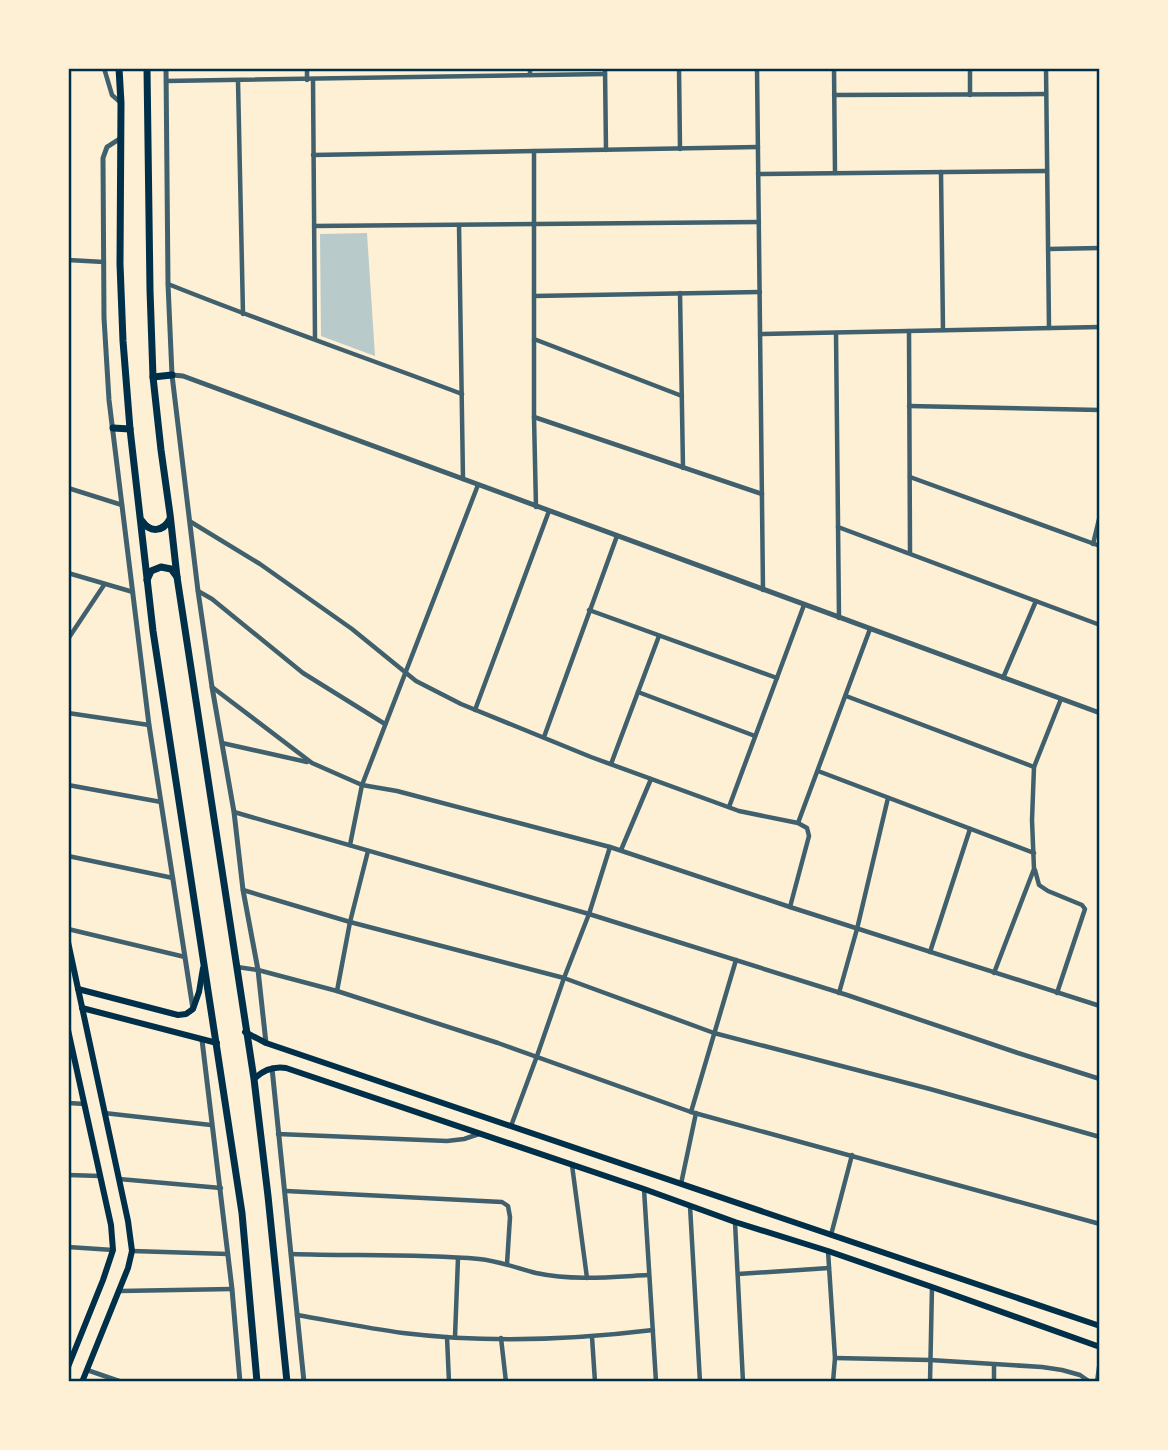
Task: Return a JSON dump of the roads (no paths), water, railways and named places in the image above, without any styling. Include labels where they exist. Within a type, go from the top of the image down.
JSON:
[{"type":"highway","points":[[119,68],[121,277],[130,429],[147,582],[242,1213],[257,1382]]},
{"type":"highway","points":[[147,68],[153,377],[161,450],[177,577],[254,1079],[286,1378],[292,1382]]},
{"type":"highway","points":[[153,377],[172,375]]},
{"type":"highway","points":[[113,429],[130,429]]},
{"type":"highway","points":[[140,517],[145,526],[157,530],[166,525],[170,514]]},
{"type":"highway","points":[[147,582],[151,571],[161,567],[171,569],[177,577]]},
{"type":"main road","points":[[68,942],[132,1251],[120,1291],[82,1382]]},
{"type":"main road","points":[[78,989],[178,1015],[186,1014],[193,1009],[203,966]]},
{"type":"main road","points":[[92,1010],[96,993]]},
{"type":"main road","points":[[82,1008],[217,1043]]},
{"type":"main road","points":[[68,1030],[111,1225],[113,1250],[68,1367]]},
{"type":"main road","points":[[245,1032],[266,1043],[1100,1326]]},
{"type":"main road","points":[[254,1079],[272,1068],[286,1068],[828,1251],[1100,1347]]},
{"type":"main road","points":[[93,1146],[111,1143]]},
{"type":"main road","points":[[758,1228],[766,1213]]},
{"type":"street","points":[[104,68],[112,95],[121,103]]},
{"type":"street","points":[[166,68],[168,284],[172,375],[198,592],[234,812],[243,890],[258,970],[266,1043]]},
{"type":"street","points":[[307,68],[310,80],[313,155],[315,339]]},
{"type":"street","points":[[389,68],[389,78]]},
{"type":"street","points":[[457,68],[457,77]]},
{"type":"street","points":[[530,68],[530,75]]},
{"type":"street","points":[[680,68],[680,149]]},
{"type":"street","points":[[757,68],[763,590]]},
{"type":"street","points":[[834,68],[835,173]]},
{"type":"street","points":[[970,68],[970,94]]},
{"type":"street","points":[[1046,68],[1049,328]]},
{"type":"street","points":[[166,81],[457,77],[605,71],[606,150]]},
{"type":"street","points":[[238,81],[243,314]]},
{"type":"street","points":[[834,95],[1046,94]]},
{"type":"street","points":[[121,138],[107,147],[103,158],[106,362],[149,725],[193,1009]]},
{"type":"street","points":[[313,155],[758,147]]},
{"type":"street","points":[[534,151],[536,506]]},
{"type":"street","points":[[758,174],[1047,171]]},
{"type":"street","points":[[941,172],[943,330]]},
{"type":"street","points":[[314,226],[759,222]]},
{"type":"street","points":[[459,225],[463,480]]},
{"type":"street","points":[[1048,249],[1100,248]]},
{"type":"street","points":[[68,260],[104,262]]},
{"type":"street","points":[[168,284],[462,394]]},
{"type":"street","points":[[534,296],[760,292]]},
{"type":"street","points":[[680,293],[683,468]]},
{"type":"street","points":[[760,334],[1100,327]]},
{"type":"street","points":[[909,331],[910,554]]},
{"type":"street","points":[[836,333],[839,618]]},
{"type":"street","points":[[534,339],[682,396]]},
{"type":"street","points":[[172,375],[183,376],[1100,713]]},
{"type":"street","points":[[909,406],[1100,410]]},
{"type":"street","points":[[534,417],[762,494]]},
{"type":"street","points":[[909,477],[1100,546]]},
{"type":"street","points":[[350,845],[362,785],[478,485]]},
{"type":"street","points":[[68,488],[122,505]]},
{"type":"street","points":[[475,710],[549,511]]},
{"type":"street","points":[[1093,544],[1100,515]]},
{"type":"street","points":[[191,522],[260,564],[352,629],[416,681],[475,710],[611,764],[739,811],[798,823],[807,828],[809,836],[790,907]]},
{"type":"street","points":[[838,527],[1100,625]]},
{"type":"street","points":[[544,737],[617,536]]},
{"type":"street","points":[[68,573],[133,592]]},
{"type":"street","points":[[68,639],[104,585]]},
{"type":"street","points":[[198,592],[212,599],[303,673],[385,724]]},
{"type":"street","points":[[1003,678],[1035,601]]},
{"type":"street","points":[[729,807],[804,605]]},
{"type":"street","points":[[589,610],[777,678]]},
{"type":"street","points":[[798,823],[870,629]]},
{"type":"street","points":[[611,764],[659,636]]},
{"type":"street","points":[[212,687],[312,763]]},
{"type":"street","points":[[638,691],[755,736]]},
{"type":"street","points":[[846,696],[1034,767]]},
{"type":"street","points":[[1057,993],[1085,909],[1082,905],[1053,894],[1039,885],[1034,869],[1032,820],[1034,767],[1061,699]]},
{"type":"street","points":[[68,713],[149,725]]},
{"type":"street","points":[[222,743],[312,763],[362,785],[397,791],[610,846],[857,929],[1100,1006]]},
{"type":"street","points":[[818,771],[1034,853]]},
{"type":"street","points":[[621,850],[651,779]]},
{"type":"street","points":[[68,785],[161,802]]},
{"type":"street","points":[[839,993],[888,798]]},
{"type":"street","points":[[234,812],[589,914],[1100,1079]]},
{"type":"street","points":[[930,952],[970,829]]},
{"type":"street","points":[[511,1127],[589,914],[610,846]]},
{"type":"street","points":[[337,991],[350,922],[368,851]]},
{"type":"street","points":[[68,856],[173,878]]},
{"type":"street","points":[[994,973],[1034,869]]},
{"type":"street","points":[[243,890],[350,922],[564,978],[714,1033],[1100,1137]]},
{"type":"street","points":[[68,929],[185,957]]},
{"type":"street","points":[[681,1184],[694,1112],[714,1033],[737,960]]},
{"type":"street","points":[[237,967],[337,991],[537,1056],[694,1112],[1100,1224]]},
{"type":"street","points":[[202,1040],[221,1188],[240,1382]]},
{"type":"street","points":[[272,1068],[304,1382]]},
{"type":"street","points":[[68,1103],[85,1104]]},
{"type":"street","points":[[104,1113],[211,1125]]},
{"type":"street","points":[[278,1134],[447,1141],[464,1139],[479,1133]]},
{"type":"street","points":[[831,1235],[852,1155]]},
{"type":"street","points":[[572,1165],[587,1278]]},
{"type":"street","points":[[68,1175],[100,1176]]},
{"type":"street","points":[[119,1179],[221,1188]]},
{"type":"street","points":[[644,1189],[656,1382]]},
{"type":"street","points":[[286,1191],[502,1202],[508,1206],[510,1217],[507,1264]]},
{"type":"street","points":[[690,1206],[700,1382]]},
{"type":"street","points":[[736,1222],[743,1382]]},
{"type":"street","points":[[68,1247],[113,1250]]},
{"type":"street","points":[[132,1251],[228,1254]]},
{"type":"street","points":[[828,1251],[834,1382]]},
{"type":"street","points":[[292,1254],[482,1259],[536,1273],[587,1278],[648,1275]]},
{"type":"street","points":[[455,1337],[458,1258]]},
{"type":"street","points":[[738,1274],[829,1268]]},
{"type":"street","points":[[930,1382],[932,1287]]},
{"type":"street","points":[[120,1291],[232,1289]]},
{"type":"street","points":[[297,1315],[402,1333],[447,1337],[592,1337],[653,1330]]},
{"type":"street","points":[[447,1337],[449,1382]]},
{"type":"street","points":[[592,1337],[595,1382]]},
{"type":"street","points":[[501,1338],[506,1382]]},
{"type":"street","points":[[835,1358],[930,1360],[1042,1367],[1062,1370],[1090,1382]]},
{"type":"street","points":[[1097,1382],[1100,1360]]},
{"type":"street","points":[[994,1365],[994,1382]]},
{"type":"street","points":[[87,1370],[122,1382]]}]
